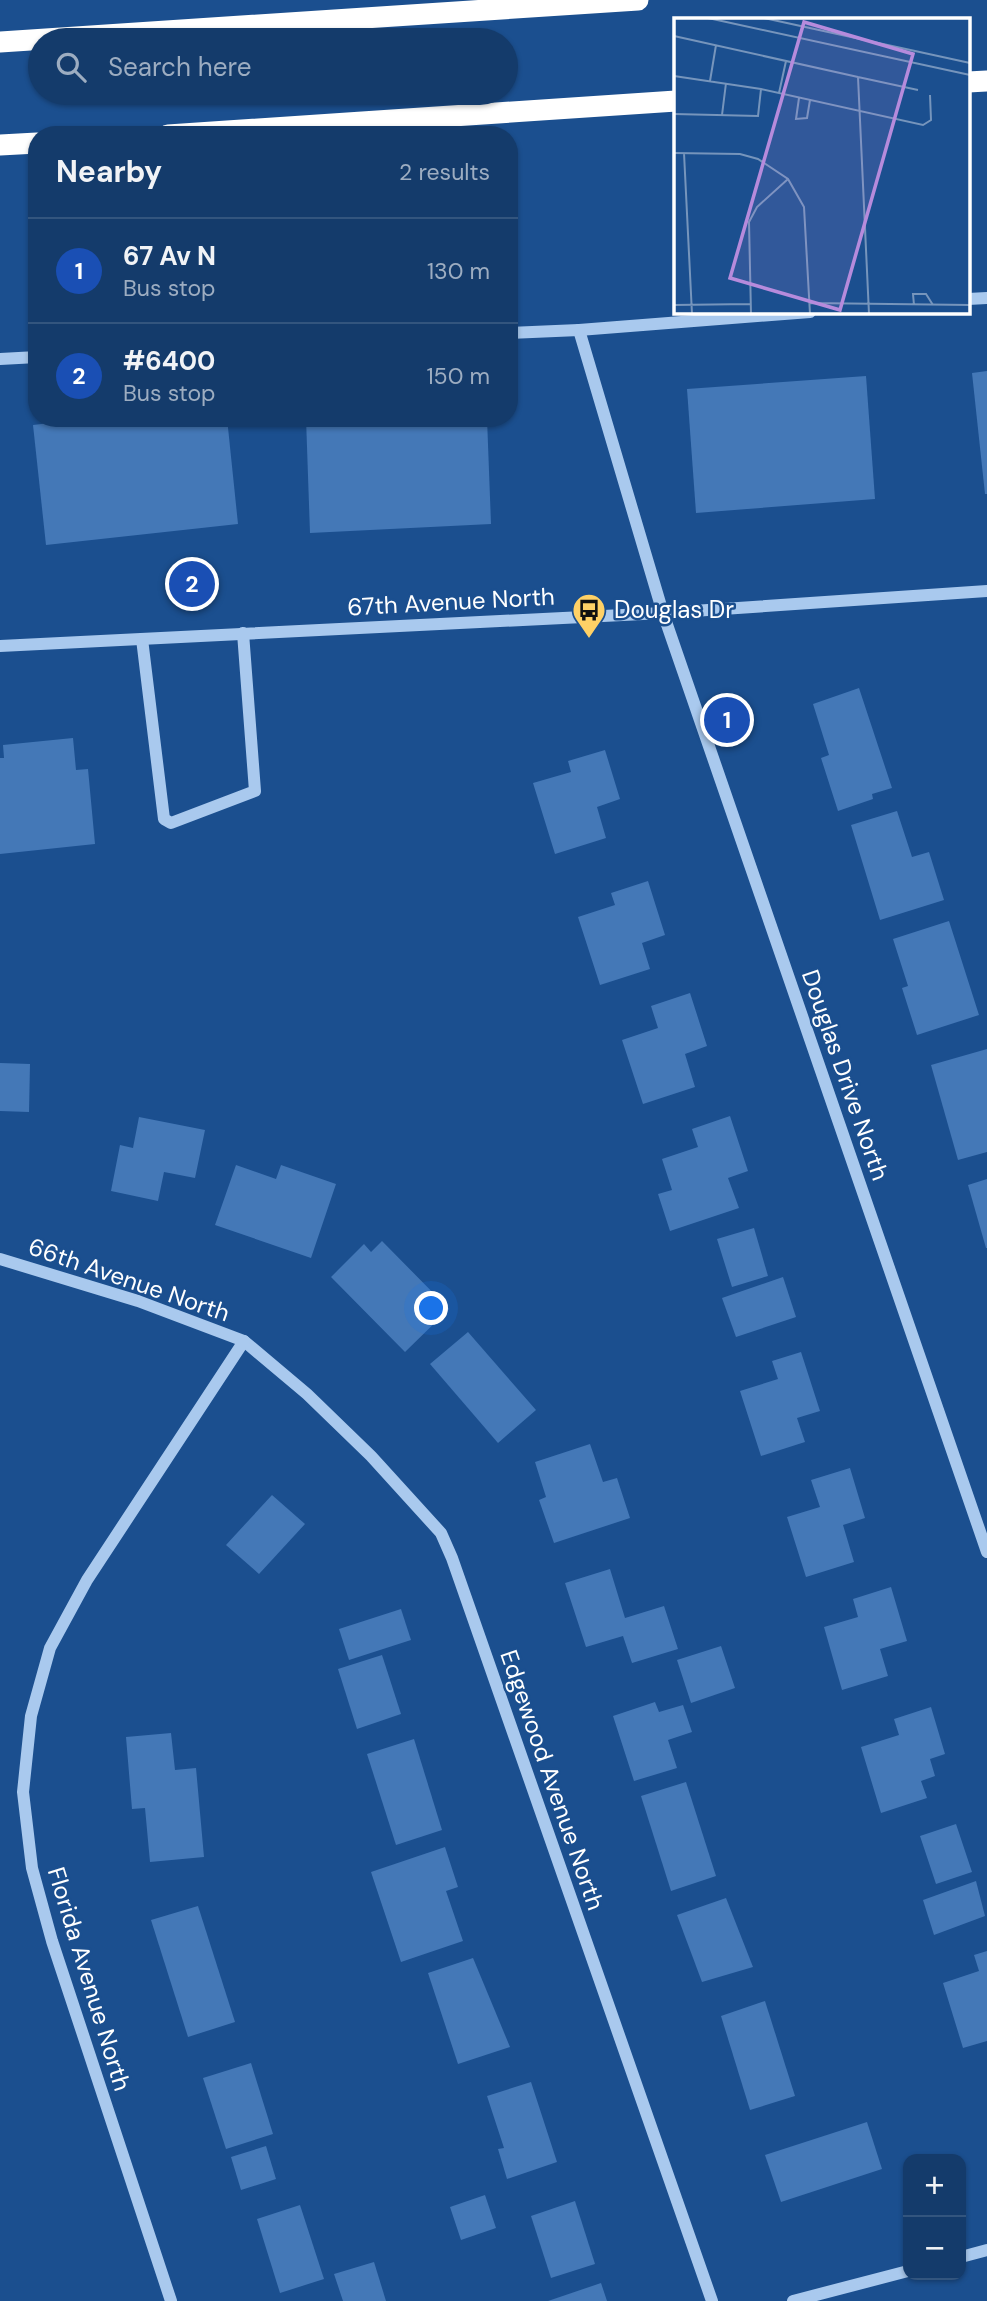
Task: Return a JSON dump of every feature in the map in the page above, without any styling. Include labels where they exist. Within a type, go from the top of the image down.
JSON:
[{"type":"highway","points":[[213,28],[638,0]]},
{"type":"highway","points":[[0,42],[28,40]]},
{"type":"highway","points":[[302,126],[674,101]]},
{"type":"highway","points":[[0,145],[28,143]]},
{"type":"street","points":[[518,333],[797,313]]},
{"type":"street","name":"Douglas Drive North","points":[[579,330],[663,613],[987,1552]]},
{"type":"street","points":[[0,359],[28,357]]},
{"type":"street","name":"67th Avenue North","points":[[0,646],[663,613],[987,591]]},
{"type":"street","points":[[142,639],[164,819],[171,823],[255,791],[243,634]]},
{"type":"street","name":"66th Avenue North","points":[[0,1259],[138,1301],[244,1341]]},
{"type":"street","name":"Florida Avenue North","points":[[171,2301],[52,1941],[32,1868],[23,1792],[31,1716],[50,1647],[87,1580],[244,1341]]},
{"type":"street","name":"Edgewood Avenue North","points":[[244,1341],[307,1394],[371,1456],[441,1533],[712,2301]]},
{"type":"street","points":[[966,2256],[987,2250]]},
{"type":"street","points":[[793,2301],[903,2272]]},
{"type":"building","points":[[987,371],[987,494],[985,494],[972,373]]},
{"type":"building","points":[[866,376],[875,499],[696,513],[687,389]]},
{"type":"building","points":[[33,427],[228,427],[238,524],[46,545]]},
{"type":"building","points":[[306,427],[487,427],[491,524],[310,533]]},
{"type":"building","points":[[859,688],[892,788],[872,794],[873,799],[838,811],[821,758],[829,755],[813,704]]},
{"type":"building","points":[[73,738],[76,770],[88,769],[95,844],[0,854],[0,758],[4,758],[3,745]]},
{"type":"building","points":[[605,750],[620,799],[597,807],[606,838],[555,854],[533,783],[571,772],[568,761]]},
{"type":"building","points":[[897,811],[912,857],[929,852],[944,900],[880,920],[851,825]]},
{"type":"building","points":[[648,881],[665,935],[642,943],[650,969],[600,985],[578,917],[615,905],[611,893]]},
{"type":"building","points":[[949,921],[979,1015],[917,1035],[902,988],[908,986],[893,939]]},
{"type":"building","points":[[690,993],[707,1046],[685,1054],[695,1087],[643,1104],[622,1040],[658,1028],[651,1006]]},
{"type":"building","points":[[987,1049],[987,1152],[958,1160],[931,1065]]},
{"type":"building","points":[[0,1063],[30,1064],[29,1112],[0,1111]]},
{"type":"building","points":[[730,1116],[748,1171],[728,1178],[739,1208],[670,1231],[658,1194],[672,1190],[662,1159],[698,1147],[692,1129]]},
{"type":"building","points":[[139,1117],[205,1130],[195,1178],[164,1172],[158,1201],[111,1191],[120,1145],[133,1148]]},
{"type":"building","points":[[236,1165],[276,1179],[281,1165],[336,1184],[311,1258],[215,1225]]},
{"type":"building","points":[[987,1179],[987,1248],[986,1248],[968,1185]]},
{"type":"building","points":[[754,1228],[768,1276],[732,1287],[717,1239]]},
{"type":"building","points":[[382,1241],[449,1309],[405,1352],[331,1277],[364,1244],[371,1252]]},
{"type":"building","points":[[783,1277],[796,1317],[736,1337],[722,1298]]},
{"type":"building","points":[[468,1332],[536,1410],[498,1443],[430,1364]]},
{"type":"building","points":[[801,1352],[820,1411],[797,1418],[805,1442],[761,1456],[740,1391],[778,1379],[772,1361]]},
{"type":"building","points":[[590,1444],[603,1482],[617,1478],[630,1518],[554,1543],[539,1500],[546,1497],[535,1462]]},
{"type":"building","points":[[850,1468],[865,1518],[843,1525],[854,1562],[806,1577],[787,1517],[820,1507],[811,1480]]},
{"type":"building","points":[[272,1495],[305,1524],[259,1574],[226,1545]]},
{"type":"building","points":[[610,1569],[625,1618],[664,1606],[678,1649],[632,1663],[623,1636],[586,1647],[565,1583]]},
{"type":"building","points":[[891,1587],[907,1641],[880,1649],[888,1676],[842,1690],[824,1627],[858,1617],[853,1599]]},
{"type":"building","points":[[401,1609],[411,1640],[349,1660],[339,1629]]},
{"type":"building","points":[[721,1646],[735,1688],[691,1703],[677,1660]]},
{"type":"building","points":[[382,1655],[401,1714],[357,1729],[338,1669]]},
{"type":"building","points":[[655,1702],[659,1712],[683,1705],[692,1732],[668,1740],[677,1768],[634,1781],[613,1716]]},
{"type":"building","points":[[931,1707],[945,1754],[930,1759],[935,1776],[921,1781],[927,1798],[881,1813],[861,1747],[899,1735],[894,1719]]},
{"type":"building","points":[[171,1733],[175,1770],[196,1768],[204,1857],[150,1862],[145,1808],[132,1809],[126,1737]]},
{"type":"building","points":[[414,1739],[442,1830],[396,1845],[367,1754]]},
{"type":"building","points":[[686,1782],[716,1876],[671,1891],[641,1796]]},
{"type":"building","points":[[956,1824],[972,1872],[936,1884],[920,1836]]},
{"type":"building","points":[[445,1847],[458,1887],[446,1891],[463,1941],[401,1962],[371,1872]]},
{"type":"building","points":[[976,1881],[985,1916],[934,1935],[923,1900]]},
{"type":"building","points":[[726,1898],[753,1967],[702,1982],[677,1915]]},
{"type":"building","points":[[198,1906],[235,2022],[188,2037],[151,1920]]},
{"type":"building","points":[[987,1951],[987,2041],[963,2048],[943,1983],[979,1971],[974,1955]]},
{"type":"building","points":[[473,1958],[510,2047],[458,2064],[428,1973]]},
{"type":"building","points":[[765,2001],[795,2096],[750,2110],[721,2016]]},
{"type":"building","points":[[251,2063],[273,2134],[226,2149],[203,2078]]},
{"type":"building","points":[[531,2082],[557,2162],[507,2179],[498,2149],[504,2148],[487,2096]]},
{"type":"building","points":[[867,2122],[882,2169],[781,2202],[765,2155]]},
{"type":"building","points":[[266,2146],[276,2179],[241,2190],[231,2157]]},
{"type":"building","points":[[485,2195],[496,2228],[461,2240],[450,2207]]},
{"type":"building","points":[[575,2201],[595,2264],[551,2278],[531,2216]]},
{"type":"building","points":[[300,2205],[324,2279],[280,2293],[257,2219]]},
{"type":"building","points":[[374,2262],[386,2301],[343,2301],[334,2274]]},
{"type":"building","points":[[601,2283],[607,2301],[548,2301]]},
{"type":"place","name":"#6400","points":[[192,584]]},
{"type":"place","name":"Douglas Dr","points":[[589,640]]},
{"type":"place","name":"67 Av N","points":[[727,720]]}]
